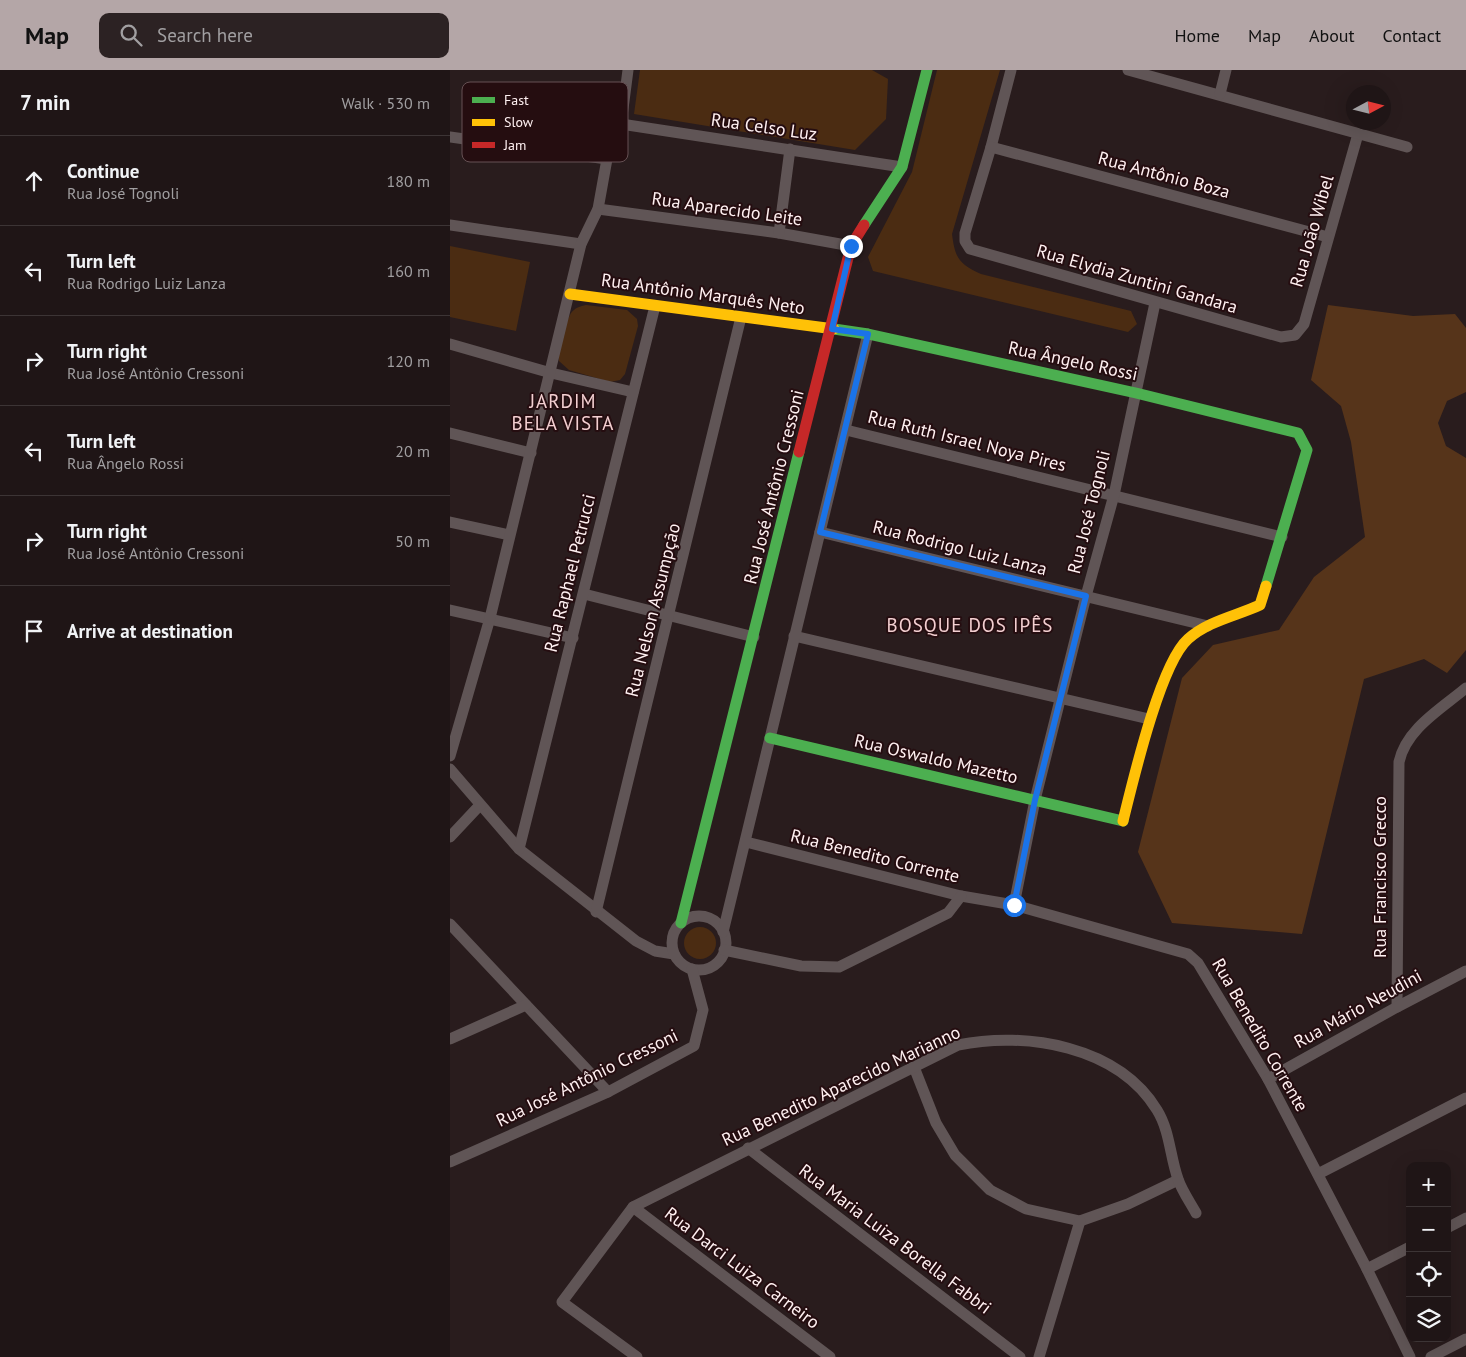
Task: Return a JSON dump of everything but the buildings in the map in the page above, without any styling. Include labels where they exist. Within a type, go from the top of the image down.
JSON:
[{"type":"street","name":"Rua José Antônio Cressoni","points":[[681,923],[832,329],[851,246],[902,167],[927,70]]},
{"type":"street","points":[[991,147],[1011,70]]},
{"type":"street","points":[[1128,70],[1407,147]]},
{"type":"street","points":[[1220,94],[1226,70]]},
{"type":"street","name":"Rua Celso Luz","points":[[628,125],[790,148],[902,167]]},
{"type":"street","name":"Rua João Wibel","points":[[1295,335],[1304,324],[1358,134]]},
{"type":"street","name":"Rua Antônio Boza","points":[[991,147],[1328,237]]},
{"type":"street","name":"Rua Elydia Zuntini Gandara","points":[[991,147],[965,233],[965,241],[970,250],[1155,304],[1281,338],[1295,335]]},
{"type":"street","points":[[779,233],[790,148]]},
{"type":"street","points":[[450,756],[490,618],[581,244],[598,209],[606,162]]},
{"type":"street","name":"Rua Aparecido Leite","points":[[598,209],[779,233],[851,246]]},
{"type":"street","points":[[450,225],[581,244]]},
{"type":"street","name":"Rua Antônio Marquês Neto","points":[[570,294],[832,329]]},
{"type":"street","name":"Rua José Tognoli","points":[[1014,905],[1035,800],[1060,697],[1114,495],[1155,304]]},
{"type":"street","name":"Rua Raphael Petrucci","points":[[519,848],[655,306]]},
{"type":"street","name":"Rua Nelson Assumpção","points":[[596,912],[670,617],[741,317]]},
{"type":"street","name":"Rua Ângelo Rossi","points":[[832,329],[868,334],[1136,393],[1298,433],[1303,439],[1307,450],[1282,537]]},
{"type":"street","points":[[723,932],[712,920],[704,917],[696,917],[681,923],[672,937],[674,954],[678,961],[692,970],[708,968],[716,964],[724,950],[723,932],[868,334]]},
{"type":"street","points":[[450,344],[551,373],[633,392]]},
{"type":"street","name":"Rua Ruth Israel Noya Pires","points":[[846,430],[1282,537]]},
{"type":"street","points":[[450,433],[531,453]]},
{"type":"street","points":[[450,522],[509,535]]},
{"type":"street","name":"Rua Rodrigo Luiz Lanza","points":[[820,532],[1208,626]]},
{"type":"street","points":[[794,636],[1149,718],[1175,654],[1188,639],[1208,626],[1242,614],[1260,605],[1282,537]]},
{"type":"street","points":[[584,594],[754,637]]},
{"type":"street","points":[[450,610],[573,638]]},
{"type":"street","name":"Rua Francisco Grecco","points":[[1397,1006],[1399,762],[1402,749],[1413,732],[1466,688]]},
{"type":"street","name":"Rua Oswaldo Mazetto","points":[[770,738],[1123,821],[1149,718]]},
{"type":"street","points":[[450,769],[519,848],[596,912],[646,947],[674,954]]},
{"type":"street","points":[[450,837],[480,805]]},
{"type":"street","name":"Rua Benedito Corrente","points":[[746,842],[961,896],[1014,905],[1188,954],[1198,963],[1268,1079],[1367,1269],[1410,1357]]},
{"type":"street","points":[[724,950],[801,966],[839,967],[948,913],[961,896]]},
{"type":"street","points":[[450,924],[608,1092]]},
{"type":"street","name":"Rua José Antônio Cressoni","points":[[450,1162],[608,1092],[694,1046],[703,1010],[692,970]]},
{"type":"street","name":"Rua Mário Neudini","points":[[1268,1079],[1397,1006],[1466,971]]},
{"type":"street","points":[[450,1039],[526,1005]]},
{"type":"street","name":"Rua Benedito Aparecido Marianno","points":[[637,1357],[562,1302],[633,1207],[748,1148],[958,1045],[994,1040],[1042,1044],[1084,1053],[1121,1073],[1157,1110],[1170,1141],[1178,1180],[1196,1213]]},
{"type":"street","points":[[914,1067],[936,1123],[955,1155],[990,1190],[1026,1209],[1080,1221],[1128,1204],[1178,1180]]},
{"type":"street","points":[[1318,1174],[1466,1098]]},
{"type":"street","name":"Rua Maria Luiza Borella Fabbri","points":[[748,1148],[1020,1357]]},
{"type":"street","name":"Rua Darci Luiza Carneiro","points":[[633,1207],[830,1357]]},
{"type":"street","points":[[1451,1226],[1466,1218]]},
{"type":"street","points":[[1039,1357],[1080,1221]]},
{"type":"street","points":[[1367,1269],[1406,1249]]},
{"type":"street","points":[[1431,1357],[1466,1340]]},
{"type":"shaded area","points":[[640,70],[872,70],[888,79],[886,119],[855,150],[634,114]]},
{"type":"shaded area","points":[[937,70],[1000,70],[952,234],[959,259],[968,267],[981,274],[1131,311],[1137,324],[1128,332],[873,271],[868,257],[912,172]]},
{"type":"shaded area","points":[[450,246],[530,262],[516,331],[450,317]]},
{"type":"shaded area","points":[[586,305],[627,310],[637,319],[638,326],[625,374],[620,380],[610,382],[569,370],[559,361],[560,343],[571,313]]},
{"type":"shaded area","points":[[1328,305],[1413,316],[1455,314],[1466,328],[1466,392],[1447,401],[1438,423],[1446,446],[1466,458],[1466,650],[1447,673],[1424,659],[1364,679],[1302,934],[1172,923],[1138,852],[1182,678],[1213,645],[1279,630],[1314,577],[1365,537],[1351,442],[1341,406],[1311,380]]},
{"type":"shaded area","points":[[700,927],[712,931],[716,943],[712,955],[700,959],[688,955],[684,943],[688,931]]},
{"type":"traffic: fast","points":[[864,225],[902,167],[927,70]]},
{"type":"traffic: fast","points":[[834,329],[868,334],[1136,393],[1298,433],[1307,450],[1266,586]]},
{"type":"traffic: fast","points":[[681,923],[799,452]]},
{"type":"traffic: fast","points":[[770,738],[1123,821]]},
{"type":"traffic: slow","points":[[570,294],[834,329]]},
{"type":"traffic: slow","points":[[1123,821],[1149,724],[1167,672],[1178,652],[1188,639],[1204,628],[1260,605],[1266,586]]},
{"type":"traffic: jam","points":[[799,452],[851,246],[864,225]]},
{"type":"district","name":"JARDIM BELA VISTA","points":[[563,412]]},
{"type":"district","name":"BOSQUE DOS IPÊS","points":[[970,625]]},
{"type":"route","points":[[851,246],[832,329],[868,334],[820,532],[1086,596],[1035,800],[1014,905]]}]
